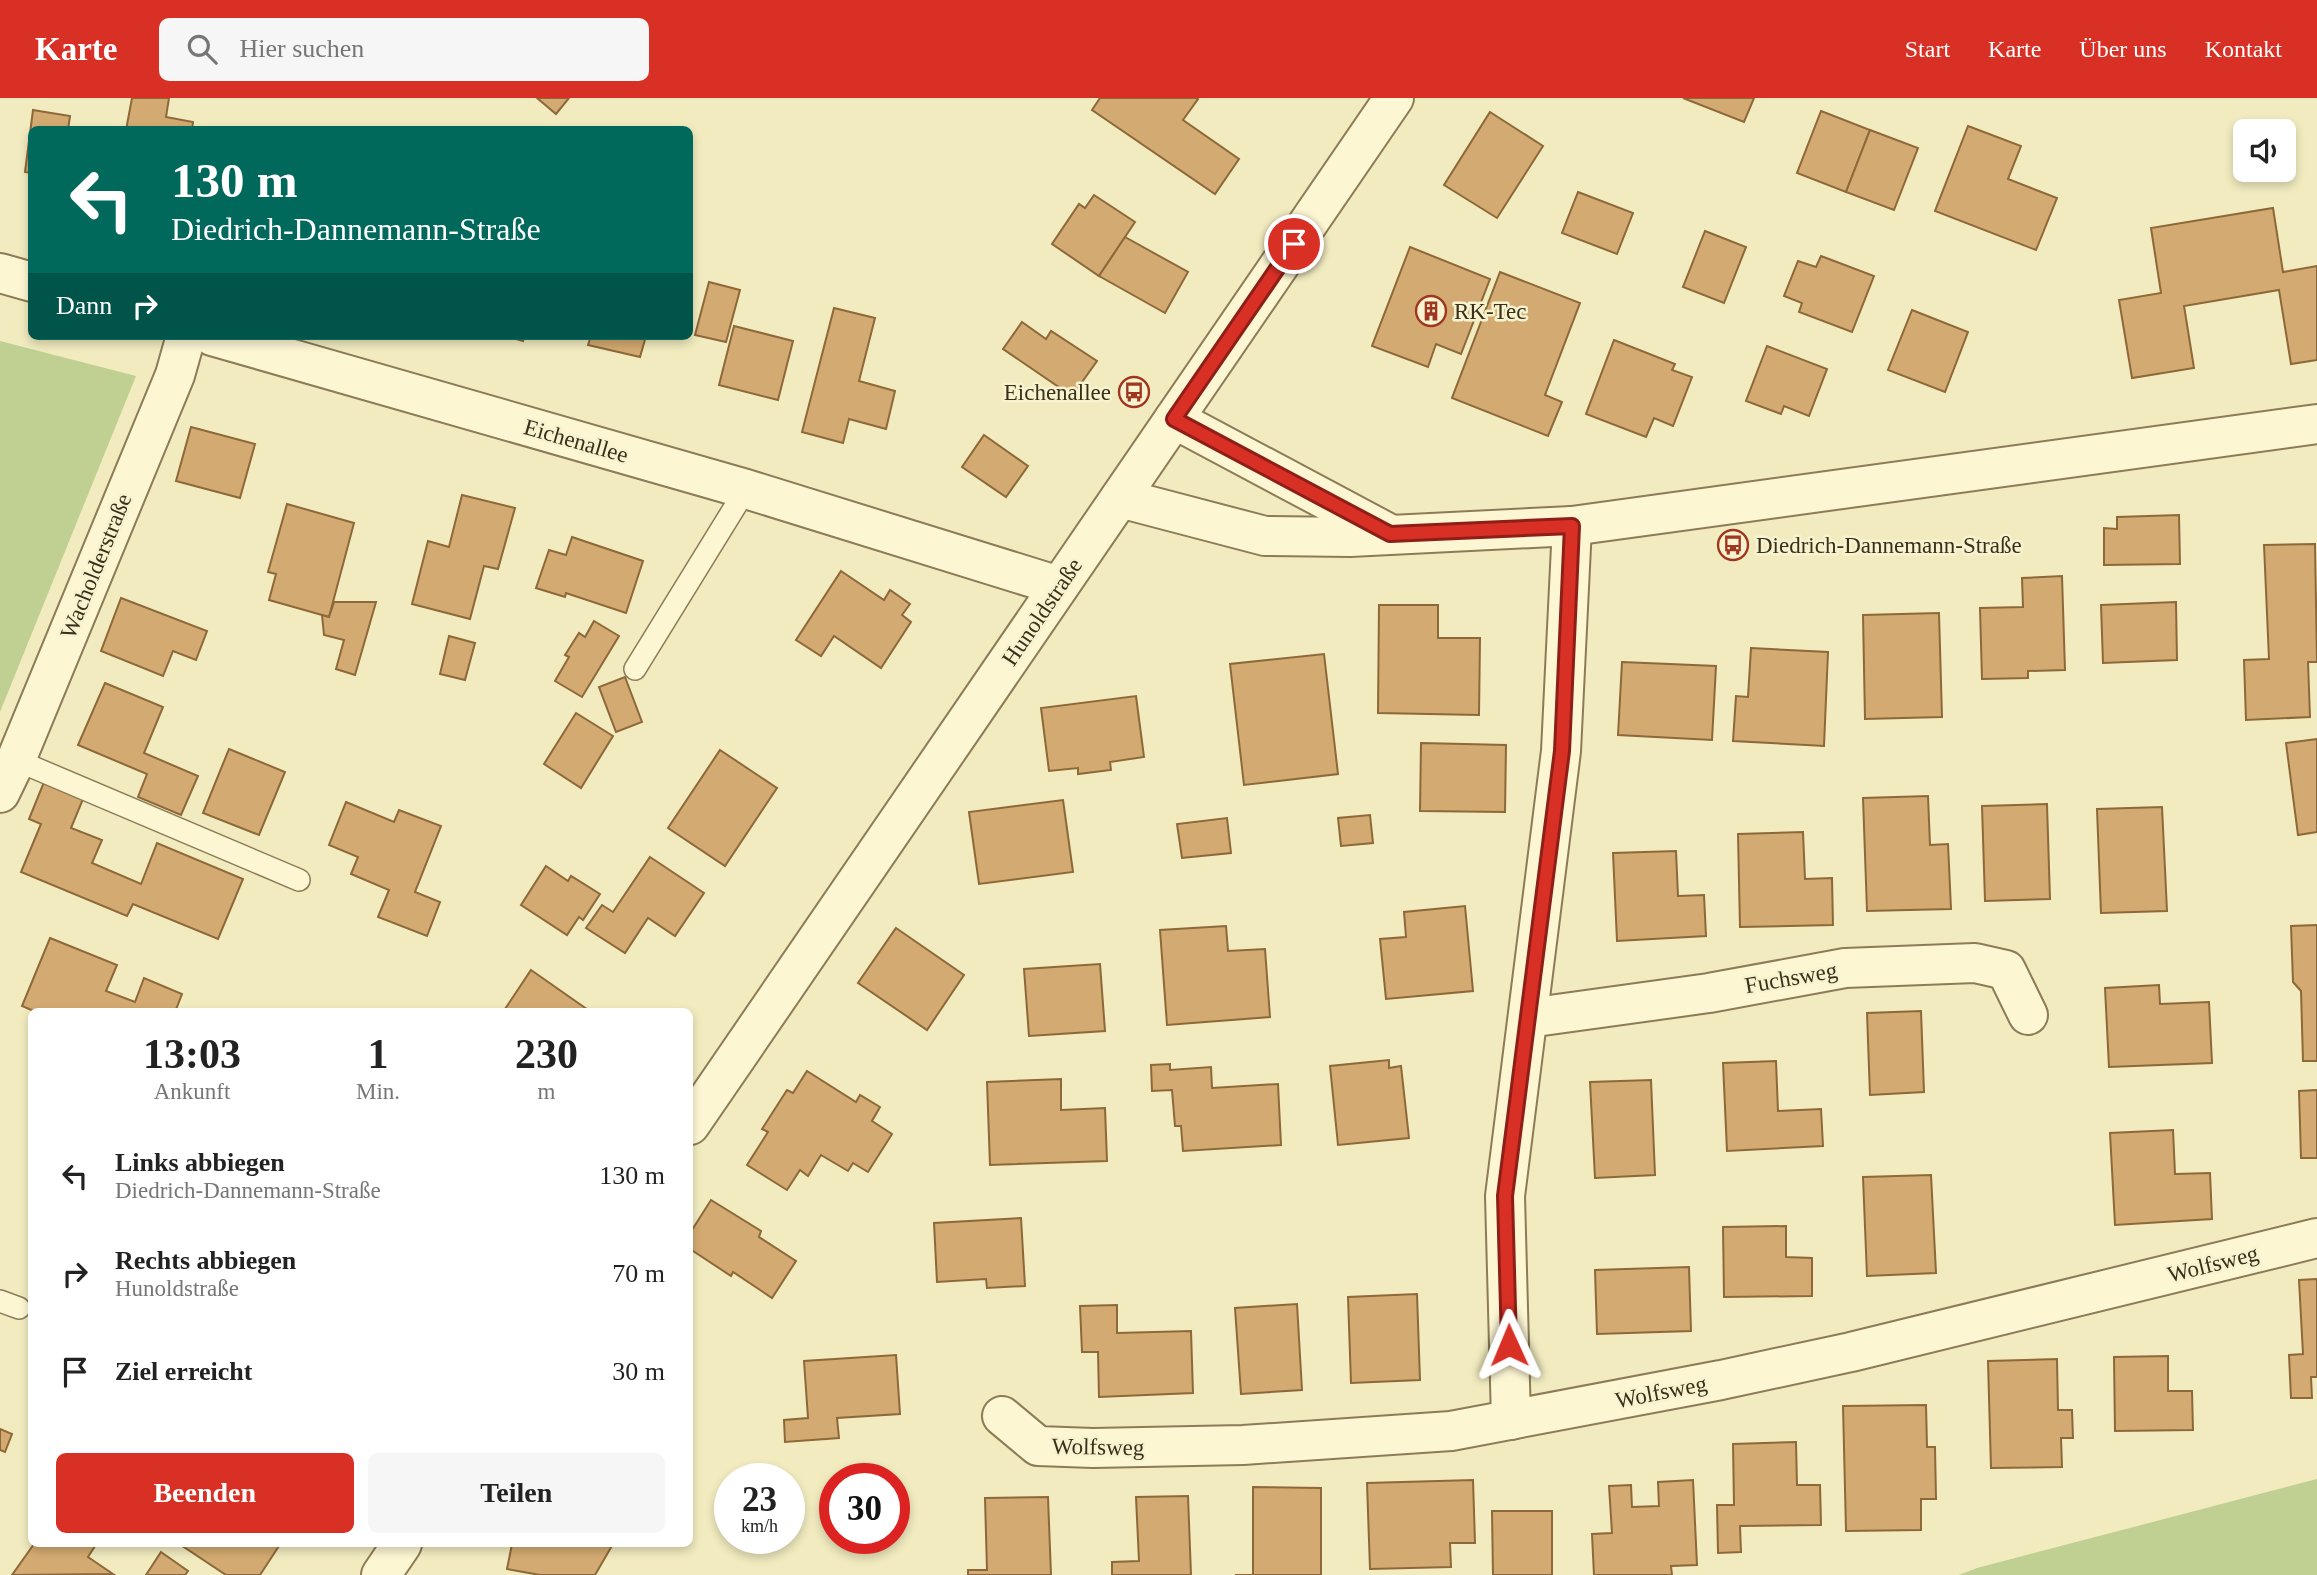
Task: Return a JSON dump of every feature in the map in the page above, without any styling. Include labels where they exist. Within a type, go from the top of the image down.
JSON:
[{"type":"street","name":"Hunoldstraße","points":[[693,1121],[1394,98]]},
{"type":"street","points":[[0,273],[28,281]]},
{"type":"street","name":"Wacholderstraße","points":[[8,776],[175,375],[186,340]]},
{"type":"street","name":"Eichenallee","points":[[226,340],[746,489],[1059,586]]},
{"type":"street","points":[[1174,419],[1390,534]]},
{"type":"street","points":[[1120,498],[1265,536],[1350,537],[1572,526],[2317,424]]},
{"type":"street","points":[[1511,1420],[1505,1196],[1562,751],[1572,526]]},
{"type":"street","name":"Fuchsweg","points":[[1528,1018],[1710,993],[1845,968],[1975,963],[2006,970],[2028,1015]]},
{"type":"street","name":"Wolfsweg","points":[[1002,1416],[1038,1446],[1104,1448],[1243,1445],[1451,1431],[1708,1383],[1838,1355],[2317,1238]]},
{"type":"street","points":[[381,1575],[400,1547]]},
{"type":"lane","points":[[635,669],[746,489]]},
{"type":"lane","points":[[8,776],[299,880]]},
{"type":"green space","points":[[0,341],[136,376],[0,712]]},
{"type":"green space","points":[[2317,1479],[2317,1575],[1959,1575],[1977,1568]]},
{"type":"building","points":[[132,98],[169,98],[166,117],[193,122],[192,126],[127,126]]},
{"type":"building","points":[[537,98],[569,98],[556,114]]},
{"type":"building","points":[[1100,98],[1196,98],[1198,99],[1183,120],[1239,159],[1215,194],[1092,110]]},
{"type":"building","points":[[1683,98],[1754,98],[1744,122]]},
{"type":"building","points":[[33,110],[70,116],[69,126],[31,126]]},
{"type":"building","points":[[1821,111],[1870,130],[1846,192],[1797,173]]},
{"type":"building","points":[[1490,112],[1543,146],[1497,218],[1444,185]]},
{"type":"building","points":[[1968,126],[2021,146],[2008,179],[2057,198],[2036,250],[1935,211]]},
{"type":"building","points":[[1870,130],[1918,148],[1894,210],[1846,192]]},
{"type":"building","points":[[28,149],[28,172],[25,172]]},
{"type":"building","points":[[1578,192],[1633,213],[1617,254],[1562,233]]},
{"type":"building","points":[[1094,195],[1135,222],[1099,276],[1052,244],[1079,204],[1085,208]]},
{"type":"building","points":[[2273,208],[2283,272],[2317,266],[2317,360],[2291,364],[2279,290],[2184,306],[2194,368],[2132,378],[2119,300],[2161,293],[2151,228]]},
{"type":"building","points":[[1705,231],[1746,247],[1724,303],[1683,287]]},
{"type":"building","points":[[1125,237],[1188,272],[1165,313],[1099,276]]},
{"type":"building","name":"RK-Tec","points":[[1410,247],[1490,279],[1461,354],[1436,344],[1428,367],[1372,346]]},
{"type":"building","points":[[1821,256],[1874,276],[1852,332],[1799,312],[1802,303],[1784,296],[1798,261],[1816,267]]},
{"type":"building","points":[[1500,272],[1580,303],[1545,395],[1562,402],[1548,436],[1452,398]]},
{"type":"building","points":[[709,282],[740,290],[726,342],[695,335]]},
{"type":"building","points":[[834,308],[875,318],[859,381],[895,391],[886,429],[849,419],[843,443],[802,432]]},
{"type":"building","points":[[1912,310],[1968,332],[1945,392],[1888,370]]},
{"type":"building","points":[[1022,322],[1046,339],[1051,331],[1097,361],[1072,396],[1003,349]]},
{"type":"building","points":[[734,326],[793,341],[778,400],[719,385]]},
{"type":"building","points":[[590,340],[645,340],[640,357],[588,345]]},
{"type":"building","points":[[1614,340],[1675,364],[1672,370],[1692,377],[1673,426],[1654,418],[1646,437],[1586,414]]},
{"type":"building","points":[[1767,346],[1827,369],[1809,416],[1784,406],[1781,414],[1746,401]]},
{"type":"building","points":[[191,427],[255,444],[240,498],[176,481]]},
{"type":"building","points":[[984,435],[1028,466],[1006,497],[962,467]]},
{"type":"building","points":[[462,495],[515,508],[498,569],[484,566],[470,619],[412,604],[428,541],[449,547]]},
{"type":"building","points":[[287,504],[354,523],[329,617],[269,600],[276,574],[268,572]]},
{"type":"building","points":[[2179,515],[2180,564],[2104,565],[2104,528],[2117,529],[2117,517]]},
{"type":"building","points":[[572,537],[643,561],[626,613],[566,593],[565,597],[536,588],[549,550],[566,555]]},
{"type":"building","points":[[2315,544],[2317,662],[2308,662],[2310,717],[2246,720],[2244,660],[2269,659],[2264,545]]},
{"type":"building","points":[[841,571],[884,600],[890,590],[910,604],[902,615],[911,622],[881,668],[834,636],[821,656],[796,640]]},
{"type":"building","points":[[2062,576],[2065,670],[2028,671],[2028,678],[1982,679],[1980,608],[2023,607],[2022,578]]},
{"type":"building","points":[[121,598],[207,631],[196,660],[173,651],[163,676],[101,651]]},
{"type":"building","points":[[334,602],[376,602],[355,675],[336,669],[344,640],[324,635],[322,615],[329,617]]},
{"type":"building","points":[[2176,602],[2177,660],[2103,663],[2101,605]]},
{"type":"building","points":[[1379,605],[1438,605],[1438,638],[1480,638],[1479,715],[1378,713]]},
{"type":"building","points":[[1939,613],[1942,717],[1865,719],[1863,615]]},
{"type":"building","points":[[594,621],[619,636],[582,697],[555,681],[569,657],[565,655],[579,633],[585,637]]},
{"type":"building","points":[[449,636],[475,643],[465,680],[440,674]]},
{"type":"building","points":[[1751,648],[1828,652],[1824,746],[1733,741],[1736,696],[1748,697]]},
{"type":"building","points":[[1324,654],[1338,774],[1244,785],[1230,664]]},
{"type":"building","points":[[1622,662],[1716,666],[1712,740],[1618,735]]},
{"type":"building","points":[[625,677],[642,722],[616,732],[599,687]]},
{"type":"building","points":[[105,683],[163,707],[144,753],[198,776],[181,815],[138,797],[147,774],[78,745]]},
{"type":"building","points":[[1136,696],[1144,757],[1110,762],[1111,770],[1078,774],[1078,768],[1049,771],[1041,708]]},
{"type":"building","points":[[576,713],[613,736],[581,788],[544,764]]},
{"type":"building","points":[[2317,739],[2317,832],[2298,835],[2286,743]]},
{"type":"building","points":[[1421,743],[1506,745],[1505,812],[1420,811]]},
{"type":"building","points":[[229,749],[285,772],[259,835],[203,813]]},
{"type":"building","points":[[720,750],[777,788],[725,866],[668,828]]},
{"type":"building","points":[[44,782],[83,799],[71,828],[102,840],[92,863],[141,884],[157,843],[243,879],[218,939],[133,904],[127,916],[21,872],[41,824],[29,819]]},
{"type":"building","points":[[1928,796],[1930,845],[1948,844],[1951,909],[1867,911],[1863,798]]},
{"type":"building","points":[[1063,800],[1073,872],[979,884],[969,812]]},
{"type":"building","points":[[346,802],[394,822],[399,810],[441,826],[415,892],[440,902],[427,936],[378,917],[389,890],[351,874],[358,857],[329,845]]},
{"type":"building","points":[[2047,804],[2050,899],[1985,901],[1982,806]]},
{"type":"building","points":[[2162,807],[2167,911],[2101,913],[2097,809]]},
{"type":"building","points":[[1370,815],[1373,843],[1341,846],[1338,818]]},
{"type":"building","points":[[1227,818],[1231,853],[1182,858],[1177,824]]},
{"type":"building","points":[[1803,832],[1805,879],[1832,878],[1833,925],[1740,927],[1738,834]]},
{"type":"building","points":[[1676,851],[1678,896],[1704,895],[1706,936],[1617,941],[1613,853]]},
{"type":"building","points":[[650,857],[704,893],[675,936],[648,918],[625,953],[586,928],[602,905],[613,912]]},
{"type":"building","points":[[546,866],[568,881],[571,876],[600,894],[583,920],[579,917],[567,935],[521,905]]},
{"type":"building","points":[[1465,906],[1473,991],[1386,999],[1380,939],[1406,937],[1404,912]]},
{"type":"building","points":[[2317,925],[2317,1061],[2303,1061],[2301,991],[2293,982],[2291,926]]},
{"type":"building","points":[[1226,926],[1228,951],[1265,949],[1270,1017],[1167,1025],[1160,930]]},
{"type":"building","points":[[896,928],[964,975],[927,1030],[858,983]]},
{"type":"building","points":[[50,938],[117,965],[106,991],[135,1002],[144,978],[182,994],[177,1008],[28,1009],[22,1006]]},
{"type":"building","points":[[1100,964],[1105,1031],[1029,1036],[1024,969]]},
{"type":"building","points":[[531,970],[585,1008],[506,1008]]},
{"type":"building","points":[[2159,985],[2160,1004],[2209,1002],[2212,1063],[2109,1067],[2105,988]]},
{"type":"building","points":[[1921,1011],[1924,1092],[1870,1095],[1867,1013]]},
{"type":"building","points":[[1389,1060],[1389,1068],[1401,1066],[1409,1138],[1338,1145],[1330,1066]]},
{"type":"building","points":[[1776,1061],[1778,1111],[1821,1109],[1823,1146],[1727,1151],[1723,1063]]},
{"type":"building","points":[[1170,1064],[1170,1070],[1211,1067],[1212,1088],[1278,1084],[1281,1145],[1183,1151],[1181,1126],[1175,1126],[1172,1090],[1152,1091],[1151,1065]]},
{"type":"building","points":[[807,1071],[856,1102],[860,1095],[880,1107],[872,1121],[892,1134],[868,1172],[853,1163],[848,1171],[821,1155],[808,1176],[800,1170],[787,1190],[747,1165],[768,1132],[762,1129],[787,1090],[793,1093]]},
{"type":"building","points":[[1061,1079],[1061,1110],[1105,1108],[1107,1161],[990,1165],[987,1082]]},
{"type":"building","points":[[1651,1080],[1655,1175],[1595,1178],[1590,1082]]},
{"type":"building","points":[[2317,1090],[2317,1158],[2301,1158],[2299,1091]]},
{"type":"building","points":[[2173,1130],[2175,1174],[2210,1173],[2212,1219],[2115,1225],[2110,1133]]},
{"type":"building","points":[[1931,1175],[1936,1273],[1867,1276],[1863,1177]]},
{"type":"building","points":[[711,1200],[761,1231],[759,1237],[796,1261],[772,1298],[733,1272],[731,1276],[693,1251],[693,1228]]},
{"type":"building","points":[[1021,1218],[1025,1286],[987,1288],[986,1279],[937,1282],[934,1223]]},
{"type":"building","points":[[1786,1226],[1786,1257],[1812,1258],[1812,1296],[1724,1297],[1723,1227]]},
{"type":"building","points":[[1689,1267],[1691,1331],[1597,1334],[1595,1270]]},
{"type":"building","points":[[2317,1279],[2317,1377],[2311,1377],[2312,1398],[2291,1398],[2289,1355],[2303,1354],[2299,1280]]},
{"type":"building","points":[[1417,1294],[1420,1380],[1351,1383],[1348,1297]]},
{"type":"building","points":[[1297,1304],[1302,1390],[1241,1394],[1235,1308]]},
{"type":"building","points":[[1117,1305],[1117,1333],[1191,1331],[1193,1393],[1099,1397],[1098,1352],[1082,1352],[1080,1306]]},
{"type":"building","points":[[896,1355],[900,1414],[837,1418],[839,1438],[785,1442],[784,1420],[808,1418],[804,1361]]},
{"type":"building","points":[[2168,1356],[2168,1391],[2192,1391],[2193,1430],[2115,1431],[2114,1357]]},
{"type":"building","points":[[2057,1359],[2058,1410],[2072,1410],[2073,1438],[2061,1438],[2062,1467],[1991,1468],[1988,1361]]},
{"type":"building","points":[[1926,1405],[1927,1447],[1935,1447],[1936,1499],[1921,1499],[1921,1530],[1846,1531],[1843,1406]]},
{"type":"building","points":[[0,1429],[12,1434],[5,1452],[0,1450]]},
{"type":"building","points":[[1796,1442],[1797,1485],[1820,1485],[1821,1525],[1740,1526],[1741,1552],[1718,1553],[1717,1505],[1734,1505],[1733,1444]]},
{"type":"building","points":[[1473,1480],[1475,1543],[1450,1543],[1451,1567],[1370,1569],[1367,1483]]},
{"type":"building","points":[[1693,1480],[1697,1565],[1671,1566],[1672,1575],[1594,1575],[1592,1534],[1612,1533],[1609,1486],[1631,1485],[1632,1507],[1659,1506],[1658,1482]]},
{"type":"building","points":[[1253,1487],[1321,1488],[1321,1575],[1253,1575]]},
{"type":"building","points":[[1188,1496],[1191,1575],[1112,1575],[1112,1562],[1139,1561],[1136,1497]]},
{"type":"building","points":[[1048,1497],[1051,1575],[968,1575],[968,1570],[987,1570],[985,1498]]},
{"type":"building","points":[[1492,1511],[1552,1511],[1552,1575],[1493,1575]]},
{"type":"building","points":[[32,1547],[94,1547],[88,1557],[113,1574],[12,1575]]},
{"type":"building","points":[[184,1547],[278,1547],[260,1575],[226,1575]]},
{"type":"building","points":[[511,1547],[611,1547],[595,1575],[540,1575],[507,1569]]},
{"type":"building","points":[[161,1552],[188,1571],[185,1575],[146,1575]]},
{"type":"place","name":"RK-Tec","points":[[1431,311]]},
{"type":"place","name":"Eichenallee","points":[[1134,392]]},
{"type":"place","name":"Diedrich-Dannemann-Straße","points":[[1733,545]]},
{"type":"route","points":[[1294,244],[1174,419],[1390,534],[1572,526],[1562,751],[1505,1196],[1509,1345]]}]
